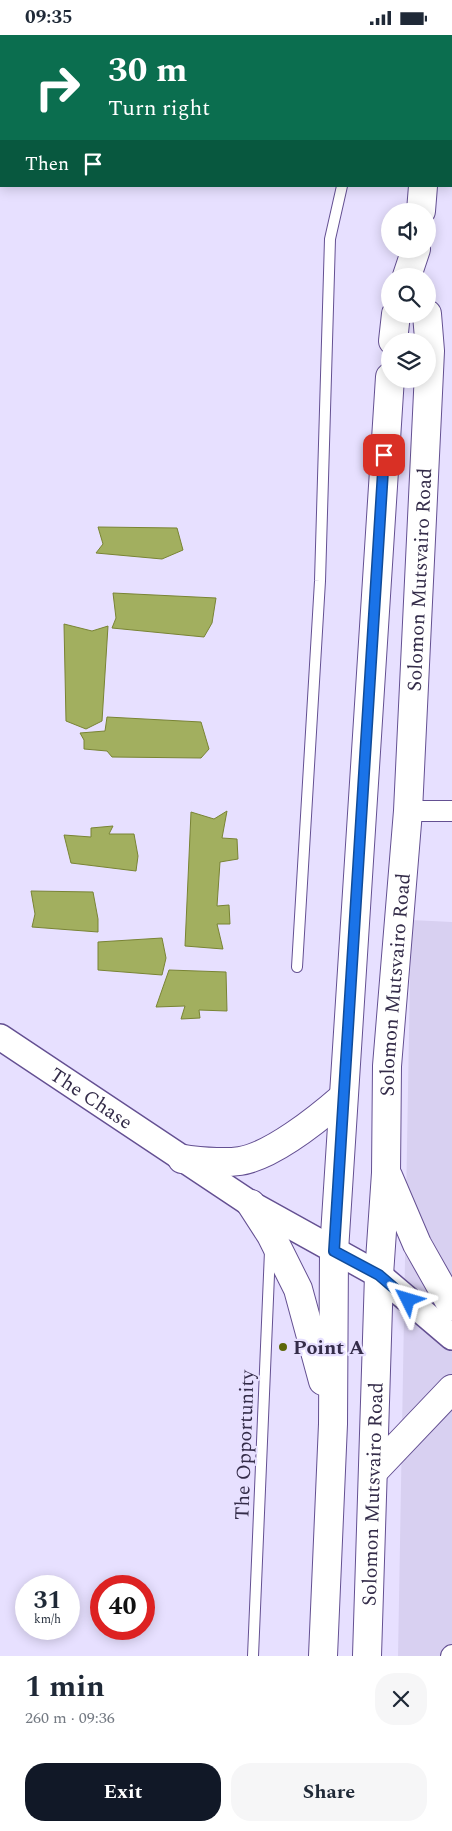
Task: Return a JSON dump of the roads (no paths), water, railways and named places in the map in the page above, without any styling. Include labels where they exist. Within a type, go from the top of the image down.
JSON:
[{"type":"highway","points":[[422,203],[423,187]]},
{"type":"highway","name":"Solomon Mutsvairo Road","points":[[366,1656],[379,1275],[386,1173],[387,1066],[408,811],[430,351],[428,323]]},
{"type":"highway","points":[[323,1656],[333,1423],[334,1251],[342,1097],[389,388]]},
{"type":"highway","points":[[182,1159],[218,1162],[242,1161],[310,1126],[342,1097]]},
{"type":"highway","points":[[386,1173],[417,1244],[452,1306]]},
{"type":"highway","points":[[252,1203],[271,1235],[298,1289],[333,1423]]},
{"type":"highway","points":[[373,1471],[452,1389]]},
{"type":"street","points":[[408,811],[452,811]]},
{"type":"street","name":"The Chase","points":[[0,1037],[182,1159],[252,1203],[379,1275],[452,1337]]},
{"type":"lane","points":[[297,967],[320,581],[330,239],[342,187]]},
{"type":"lane","name":"The Opportunity","points":[[253,1656],[271,1235]]},
{"type":"place","name":"Point A","points":[[283,1347]]}]
